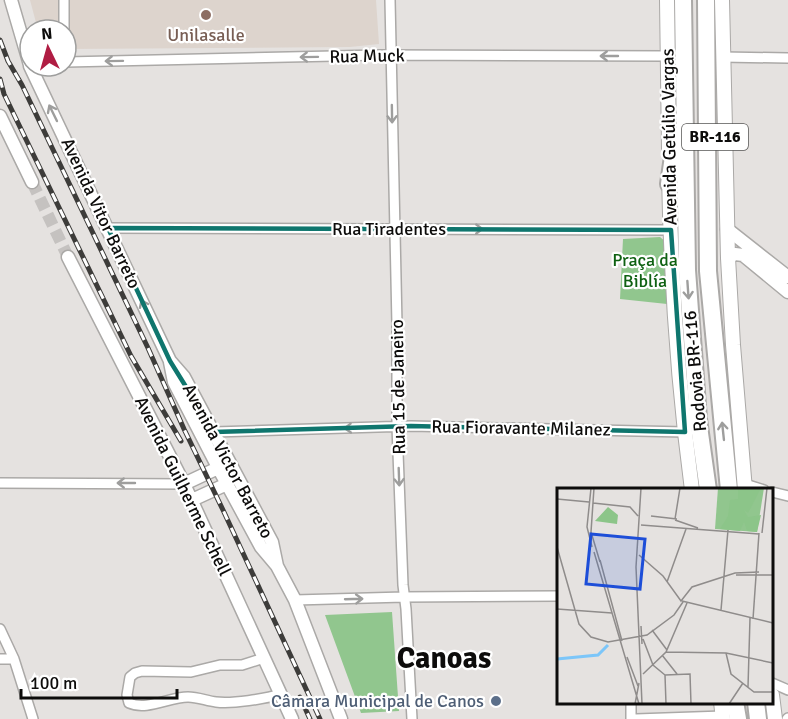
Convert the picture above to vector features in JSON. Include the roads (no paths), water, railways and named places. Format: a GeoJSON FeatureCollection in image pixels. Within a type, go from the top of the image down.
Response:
{"type":"FeatureCollection","features":[{"type":"Feature","properties":{"kind":"highway","name":"Rodovia BR-116"},"geometry":{"type":"LineString","coordinates":[[683,0],[687,270],[698,419],[708,488]]}},
{"type":"Feature","properties":{"kind":"highway","name":"Rodovia BR-116"},"geometry":{"type":"LineString","coordinates":[[706,0],[708,271],[740,488]]}},
{"type":"Feature","properties":{"kind":"highway","name":"BR-116"},"geometry":{"type":"LineString","coordinates":[[708,271],[714,266],[716,256],[713,14],[717,0]]}},
{"type":"Feature","properties":{"kind":"highway","name":"BR-116"},"geometry":{"type":"LineString","coordinates":[[669,184],[683,84]]}},
{"type":"Feature","properties":{"kind":"highway"},"geometry":{"type":"LineString","coordinates":[[756,704],[758,719]]}},
{"type":"Feature","properties":{"kind":"main road","name":"Avenida Vitor Barreto"},"geometry":{"type":"LineString","coordinates":[[11,0],[18,24]]}},
{"type":"Feature","properties":{"kind":"main road","name":"Avenida Getúlio Vargas"},"geometry":{"type":"LineString","coordinates":[[667,0],[669,184],[674,310],[684,432],[692,488]]}},
{"type":"Feature","properties":{"kind":"main road"},"geometry":{"type":"LineString","coordinates":[[722,0],[728,258],[740,488]]}},
{"type":"Feature","properties":{"kind":"main road","name":"Avenida Vitor Barreto"},"geometry":{"type":"LineString","coordinates":[[37,78],[170,361]]}},
{"type":"Feature","properties":{"kind":"main road"},"geometry":{"type":"LineString","coordinates":[[0,116],[32,182]]}},
{"type":"Feature","properties":{"kind":"main road"},"geometry":{"type":"LineString","coordinates":[[727,229],[788,277]]}},
{"type":"Feature","properties":{"kind":"main road"},"geometry":{"type":"LineString","coordinates":[[728,258],[735,254],[743,255],[788,292]]}},
{"type":"Feature","properties":{"kind":"main road","name":"Avenida Guilherme Schell"},"geometry":{"type":"LineString","coordinates":[[68,256],[192,500],[292,719]]}},
{"type":"Feature","properties":{"kind":"main road"},"geometry":{"type":"LineString","coordinates":[[170,361],[174,382],[218,468],[261,547],[277,566],[295,600],[341,719]]}},
{"type":"Feature","properties":{"kind":"main road","name":"Avenida Victor Barreto"},"geometry":{"type":"LineString","coordinates":[[170,361],[184,377],[272,542],[277,566]]}},
{"type":"Feature","properties":{"kind":"main road"},"geometry":{"type":"LineString","coordinates":[[184,484],[218,468]]}},
{"type":"Feature","properties":{"kind":"main road"},"geometry":{"type":"LineString","coordinates":[[192,500],[227,484]]}},
{"type":"Feature","properties":{"kind":"main road"},"geometry":{"type":"LineString","coordinates":[[773,704],[775,719]]}},
{"type":"Feature","properties":{"kind":"street"},"geometry":{"type":"LineString","coordinates":[[64,0],[64,18]]}},
{"type":"Feature","properties":{"kind":"street","name":"Rua 15 de Janeiro"},"geometry":{"type":"LineString","coordinates":[[390,0],[398,426],[404,597],[412,719]]}},
{"type":"Feature","properties":{"kind":"street","name":"Rua Muck"},"geometry":{"type":"LineString","coordinates":[[78,62],[392,56],[668,56]]}},
{"type":"Feature","properties":{"kind":"street"},"geometry":{"type":"LineString","coordinates":[[722,57],[788,58]]}},
{"type":"Feature","properties":{"kind":"street","name":"Rua Tiradentes"},"geometry":{"type":"LineString","coordinates":[[108,228],[671,230]]}},
{"type":"Feature","properties":{"kind":"street","name":"Rua Fioravante Milanez"},"geometry":{"type":"LineString","coordinates":[[214,432],[398,426],[684,432]]}},
{"type":"Feature","properties":{"kind":"street"},"geometry":{"type":"LineString","coordinates":[[0,483],[184,484]]}},
{"type":"Feature","properties":{"kind":"street"},"geometry":{"type":"LineString","coordinates":[[773,492],[788,496]]}},
{"type":"Feature","properties":{"kind":"street"},"geometry":{"type":"LineString","coordinates":[[295,600],[557,596]]}},
{"type":"Feature","properties":{"kind":"street"},"geometry":{"type":"LineString","coordinates":[[0,629],[14,659],[33,719]]}},
{"type":"Feature","properties":{"kind":"street"},"geometry":{"type":"LineString","coordinates":[[264,658],[191,672],[142,671],[135,673],[130,677],[127,695],[129,703],[148,705],[188,697],[216,702],[270,698],[280,694]]}},
{"type":"Feature","properties":{"kind":"street"},"geometry":{"type":"LineString","coordinates":[[0,659],[14,659]]}},
{"type":"Feature","properties":{"kind":"street"},"geometry":{"type":"LineString","coordinates":[[773,685],[788,690]]}},
{"type":"Feature","properties":{"kind":"street"},"geometry":{"type":"LineString","coordinates":[[636,719],[726,714]]}},
{"type":"Feature","properties":{"kind":"tunnel"},"geometry":{"type":"LineString","coordinates":[[32,182],[68,257]]}},
{"type":"Feature","properties":{"kind":"railway"},"geometry":{"type":"LineString","coordinates":[[0,40],[8,61],[22,85],[148,348],[320,719]]}},
{"type":"Feature","properties":{"kind":"railway"},"geometry":{"type":"LineString","coordinates":[[0,79],[4,94],[131,356],[181,441]]}},
{"type":"Feature","properties":{"kind":"railway"},"geometry":{"type":"LineString","coordinates":[[300,697],[310,719]]}},
{"type":"Feature","properties":{"kind":"place","name":"Unilasalle"},"geometry":{"type":"Point","coordinates":[206,15]}},
{"type":"Feature","properties":{"kind":"place","name":"Câmara Municipal de Canos"},"geometry":{"type":"Point","coordinates":[496,701]}},
{"type":"Feature","properties":{"kind":"district","name":"Canoas"},"geometry":{"type":"Point","coordinates":[444,658]}},
{"type":"Feature","properties":{"kind":"park label","name":"Praça da Biblía"},"geometry":{"type":"Point","coordinates":[645,270]}}]}
